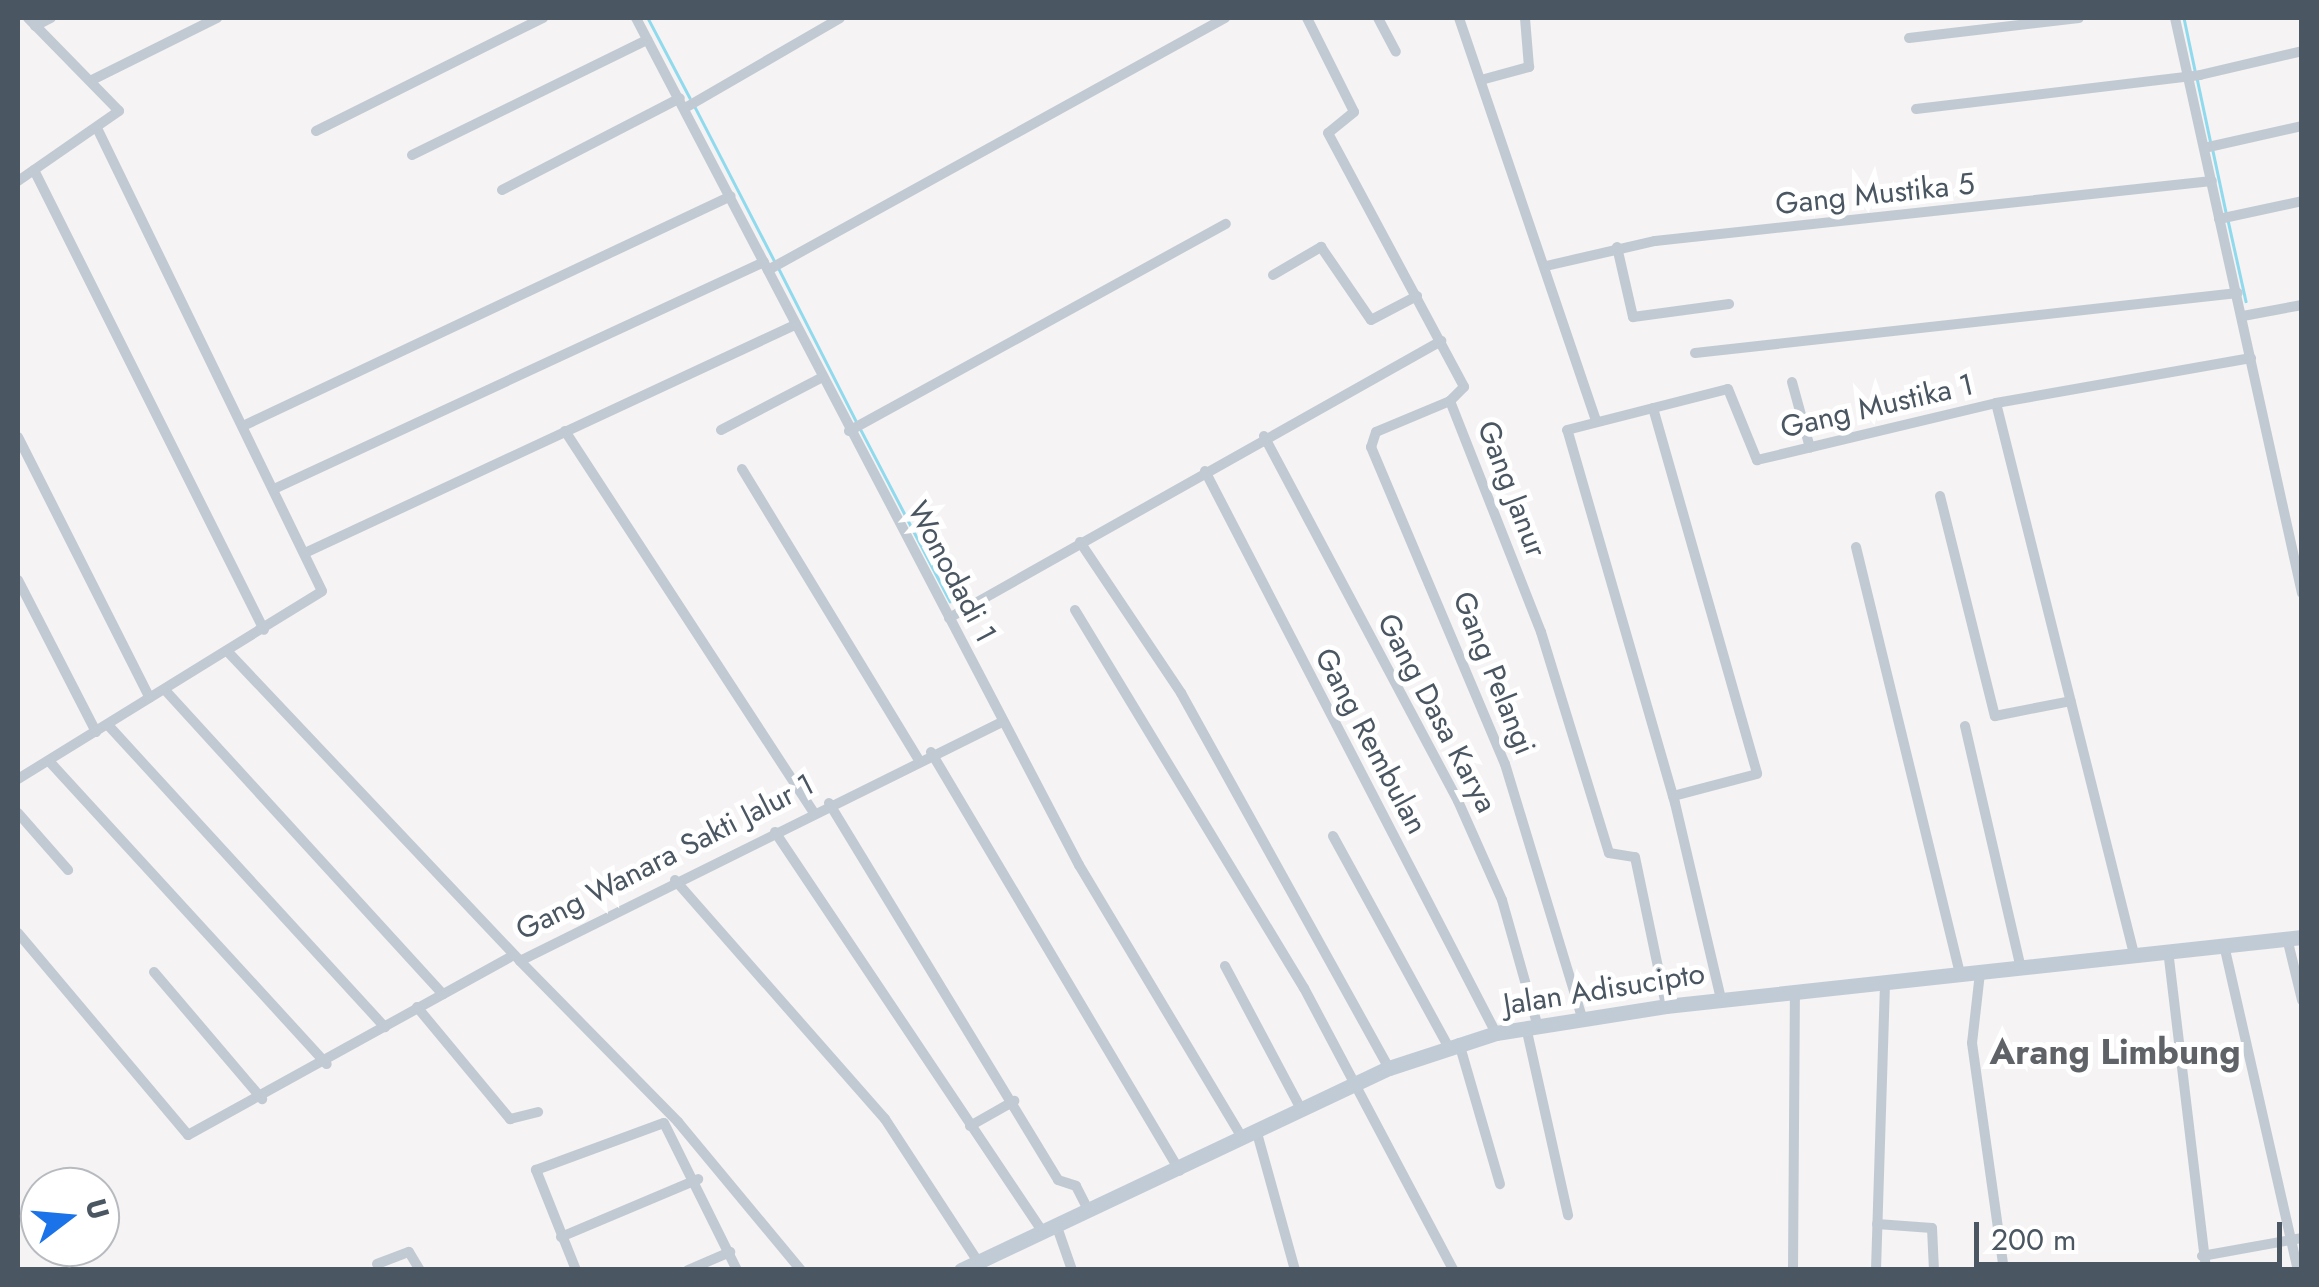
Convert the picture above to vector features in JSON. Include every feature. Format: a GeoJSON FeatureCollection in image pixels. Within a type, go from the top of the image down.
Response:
{"type":"FeatureCollection","features":[{"type":"Feature","properties":{"kind":"main road","name":"Jalan Adisucipto"},"geometry":{"type":"LineString","coordinates":[[968,1268],[1180,1171],[1389,1068],[1496,1033],[1722,999],[2294,938]]}},
{"type":"Feature","properties":{"kind":"street"},"geometry":{"type":"LineString","coordinates":[[92,80],[217,18]]}},
{"type":"Feature","properties":{"kind":"street"},"geometry":{"type":"LineString","coordinates":[[316,131],[543,18]]}},
{"type":"Feature","properties":{"kind":"street","name":"Wonodadi 1"},"geometry":{"type":"LineString","coordinates":[[636,18],[1002,722],[1250,1136],[1295,1270]]}},
{"type":"Feature","properties":{"kind":"street"},"geometry":{"type":"LineString","coordinates":[[502,190],[712,92],[840,18]]}},
{"type":"Feature","properties":{"kind":"street"},"geometry":{"type":"LineString","coordinates":[[274,488],[796,254],[1224,18]]}},
{"type":"Feature","properties":{"kind":"street","name":"Gang Janur"},"geometry":{"type":"LineString","coordinates":[[1308,18],[1354,112],[1328,133],[1464,387],[1450,401],[1541,632],[1608,853],[1636,857],[1666,1006]]}},
{"type":"Feature","properties":{"kind":"street"},"geometry":{"type":"LineString","coordinates":[[1378,18],[1396,52]]}},
{"type":"Feature","properties":{"kind":"street"},"geometry":{"type":"LineString","coordinates":[[1459,18],[1596,421]]}},
{"type":"Feature","properties":{"kind":"street"},"geometry":{"type":"LineString","coordinates":[[1481,80],[1529,67],[1525,18]]}},
{"type":"Feature","properties":{"kind":"street"},"geometry":{"type":"LineString","coordinates":[[1909,38],[2079,18]]}},
{"type":"Feature","properties":{"kind":"street"},"geometry":{"type":"LineString","coordinates":[[2175,18],[2193,76],[2209,147],[2212,181],[2225,217],[2250,358],[2302,593]]}},
{"type":"Feature","properties":{"kind":"street"},"geometry":{"type":"LineString","coordinates":[[18,27],[37,21],[119,109],[98,130],[18,180]]}},
{"type":"Feature","properties":{"kind":"street"},"geometry":{"type":"LineString","coordinates":[[412,155],[647,40]]}},
{"type":"Feature","properties":{"kind":"street"},"geometry":{"type":"LineString","coordinates":[[1916,109],[2193,76],[2302,51]]}},
{"type":"Feature","properties":{"kind":"street"},"geometry":{"type":"LineString","coordinates":[[2209,147],[2302,126]]}},
{"type":"Feature","properties":{"kind":"street"},"geometry":{"type":"LineString","coordinates":[[18,779],[320,596],[307,552],[98,130]]}},
{"type":"Feature","properties":{"kind":"street"},"geometry":{"type":"LineString","coordinates":[[34,170],[264,630]]}},
{"type":"Feature","properties":{"kind":"street","name":"Gang Mustika 5"},"geometry":{"type":"LineString","coordinates":[[1546,266],[1617,247],[2212,181]]}},
{"type":"Feature","properties":{"kind":"street"},"geometry":{"type":"LineString","coordinates":[[243,426],[731,196]]}},
{"type":"Feature","properties":{"kind":"street"},"geometry":{"type":"LineString","coordinates":[[2225,217],[2302,201]]}},
{"type":"Feature","properties":{"kind":"street"},"geometry":{"type":"LineString","coordinates":[[850,430],[1226,224]]}},
{"type":"Feature","properties":{"kind":"street"},"geometry":{"type":"LineString","coordinates":[[1617,247],[1633,317],[1729,304]]}},
{"type":"Feature","properties":{"kind":"street"},"geometry":{"type":"LineString","coordinates":[[1274,275],[1321,248],[1370,320],[1417,296]]}},
{"type":"Feature","properties":{"kind":"street"},"geometry":{"type":"LineString","coordinates":[[1695,353],[2238,293]]}},
{"type":"Feature","properties":{"kind":"street"},"geometry":{"type":"LineString","coordinates":[[2242,316],[2302,305]]}},
{"type":"Feature","properties":{"kind":"street"},"geometry":{"type":"LineString","coordinates":[[307,552],[794,325]]}},
{"type":"Feature","properties":{"kind":"street"},"geometry":{"type":"LineString","coordinates":[[949,618],[1264,436],[1441,340]]}},
{"type":"Feature","properties":{"kind":"street","name":"Gang Mustika 1"},"geometry":{"type":"LineString","coordinates":[[1674,796],[1569,429],[1728,388],[1748,457],[1810,448],[1996,403],[2250,358]]}},
{"type":"Feature","properties":{"kind":"street"},"geometry":{"type":"LineString","coordinates":[[720,430],[823,377]]}},
{"type":"Feature","properties":{"kind":"street"},"geometry":{"type":"LineString","coordinates":[[1792,382],[1810,448]]}},
{"type":"Feature","properties":{"kind":"street","name":"Gang Pelangi"},"geometry":{"type":"LineString","coordinates":[[1450,401],[1376,432],[1371,448],[1505,764],[1582,1018]]}},
{"type":"Feature","properties":{"kind":"street"},"geometry":{"type":"LineString","coordinates":[[1996,403],[2134,954]]}},
{"type":"Feature","properties":{"kind":"street"},"geometry":{"type":"LineString","coordinates":[[1653,408],[1757,774],[1674,796],[1722,999]]}},
{"type":"Feature","properties":{"kind":"street"},"geometry":{"type":"LineString","coordinates":[[565,431],[813,811]]}},
{"type":"Feature","properties":{"kind":"street","name":"Gang Dasa Karya"},"geometry":{"type":"LineString","coordinates":[[1264,436],[1458,800],[1502,900],[1532,1026],[1568,1216]]}},
{"type":"Feature","properties":{"kind":"street"},"geometry":{"type":"LineString","coordinates":[[18,437],[150,698]]}},
{"type":"Feature","properties":{"kind":"street"},"geometry":{"type":"LineString","coordinates":[[742,469],[918,758]]}},
{"type":"Feature","properties":{"kind":"street","name":"Gang Rembulan"},"geometry":{"type":"LineString","coordinates":[[1205,471],[1496,1033]]}},
{"type":"Feature","properties":{"kind":"street"},"geometry":{"type":"LineString","coordinates":[[1940,496],[1996,716],[2071,702]]}},
{"type":"Feature","properties":{"kind":"street"},"geometry":{"type":"LineString","coordinates":[[1080,542],[1189,706],[1389,1068]]}},
{"type":"Feature","properties":{"kind":"street"},"geometry":{"type":"LineString","coordinates":[[1856,547],[1960,975]]}},
{"type":"Feature","properties":{"kind":"street"},"geometry":{"type":"LineString","coordinates":[[18,580],[96,732]]}},
{"type":"Feature","properties":{"kind":"street"},"geometry":{"type":"LineString","coordinates":[[1074,610],[1353,1085],[1453,1270]]}},
{"type":"Feature","properties":{"kind":"street","name":"Gang Wanara Sakti Jalur 1"},"geometry":{"type":"LineString","coordinates":[[228,652],[514,959],[918,758],[1002,722]]}},
{"type":"Feature","properties":{"kind":"street"},"geometry":{"type":"LineString","coordinates":[[165,690],[442,994]]}},
{"type":"Feature","properties":{"kind":"street"},"geometry":{"type":"LineString","coordinates":[[108,726],[385,1027]]}},
{"type":"Feature","properties":{"kind":"street"},"geometry":{"type":"LineString","coordinates":[[1965,726],[2020,968]]}},
{"type":"Feature","properties":{"kind":"street"},"geometry":{"type":"LineString","coordinates":[[931,752],[1180,1171]]}},
{"type":"Feature","properties":{"kind":"street"},"geometry":{"type":"LineString","coordinates":[[49,761],[327,1064]]}},
{"type":"Feature","properties":{"kind":"street"},"geometry":{"type":"LineString","coordinates":[[829,803],[1058,1180],[1076,1186],[1089,1211]]}},
{"type":"Feature","properties":{"kind":"street"},"geometry":{"type":"LineString","coordinates":[[18,813],[68,870]]}},
{"type":"Feature","properties":{"kind":"street"},"geometry":{"type":"LineString","coordinates":[[775,832],[970,1126],[1050,1230],[1072,1270]]}},
{"type":"Feature","properties":{"kind":"street"},"geometry":{"type":"LineString","coordinates":[[1334,836],[1454,1044],[1500,1184]]}},
{"type":"Feature","properties":{"kind":"street"},"geometry":{"type":"LineString","coordinates":[[675,880],[885,1119],[968,1268]]}},
{"type":"Feature","properties":{"kind":"street"},"geometry":{"type":"LineString","coordinates":[[18,933],[186,1134],[327,1064],[418,1006],[514,959],[678,1122],[801,1270]]}},
{"type":"Feature","properties":{"kind":"street"},"geometry":{"type":"LineString","coordinates":[[2294,938],[2302,1000]]}},
{"type":"Feature","properties":{"kind":"street"},"geometry":{"type":"LineString","coordinates":[[2224,944],[2296,1239],[2298,1270]]}},
{"type":"Feature","properties":{"kind":"street"},"geometry":{"type":"LineString","coordinates":[[2168,950],[2206,1270]]}},
{"type":"Feature","properties":{"kind":"street"},"geometry":{"type":"LineString","coordinates":[[1225,966],[1302,1111]]}},
{"type":"Feature","properties":{"kind":"street"},"geometry":{"type":"LineString","coordinates":[[154,972],[262,1098]]}},
{"type":"Feature","properties":{"kind":"street"},"geometry":{"type":"LineString","coordinates":[[1980,973],[1972,1044],[2004,1270]]}},
{"type":"Feature","properties":{"kind":"street"},"geometry":{"type":"LineString","coordinates":[[1876,1270],[1886,984]]}},
{"type":"Feature","properties":{"kind":"street"},"geometry":{"type":"LineString","coordinates":[[1793,1270],[1794,993]]}},
{"type":"Feature","properties":{"kind":"street"},"geometry":{"type":"LineString","coordinates":[[418,1006],[510,1118],[538,1112]]}},
{"type":"Feature","properties":{"kind":"street"},"geometry":{"type":"LineString","coordinates":[[970,1126],[1014,1102]]}},
{"type":"Feature","properties":{"kind":"street"},"geometry":{"type":"LineString","coordinates":[[576,1270],[536,1170],[664,1124],[698,1180],[737,1270]]}},
{"type":"Feature","properties":{"kind":"street"},"geometry":{"type":"LineString","coordinates":[[562,1237],[698,1180]]}},
{"type":"Feature","properties":{"kind":"street"},"geometry":{"type":"LineString","coordinates":[[1877,1224],[1930,1226],[1934,1270]]}},
{"type":"Feature","properties":{"kind":"street"},"geometry":{"type":"LineString","coordinates":[[2202,1256],[2296,1239]]}},
{"type":"Feature","properties":{"kind":"street"},"geometry":{"type":"LineString","coordinates":[[377,1264],[409,1252],[420,1270]]}},
{"type":"Feature","properties":{"kind":"street"},"geometry":{"type":"LineString","coordinates":[[688,1270],[730,1252]]}},
{"type":"Feature","properties":{"kind":"waterway"},"geometry":{"type":"LineString","coordinates":[[648,18],[690,98]]}},
{"type":"Feature","properties":{"kind":"waterway"},"geometry":{"type":"LineString","coordinates":[[2184,18],[2195,70]]}},
{"type":"Feature","properties":{"kind":"waterway"},"geometry":{"type":"LineString","coordinates":[[2197,78],[2211,144]]}},
{"type":"Feature","properties":{"kind":"waterway"},"geometry":{"type":"LineString","coordinates":[[694,105],[775,262]]}},
{"type":"Feature","properties":{"kind":"waterway"},"geometry":{"type":"LineString","coordinates":[[2213,151],[2226,212]]}},
{"type":"Feature","properties":{"kind":"waterway"},"geometry":{"type":"LineString","coordinates":[[2228,220],[2246,301]]}},
{"type":"Feature","properties":{"kind":"waterway"},"geometry":{"type":"LineString","coordinates":[[779,269],[857,423]]}},
{"type":"Feature","properties":{"kind":"waterway"},"geometry":{"type":"LineString","coordinates":[[861,430],[950,601]]}},
{"type":"Feature","properties":{"kind":"district","name":"Arang Limbung"},"geometry":{"type":"Point","coordinates":[2115,1052]}}]}
